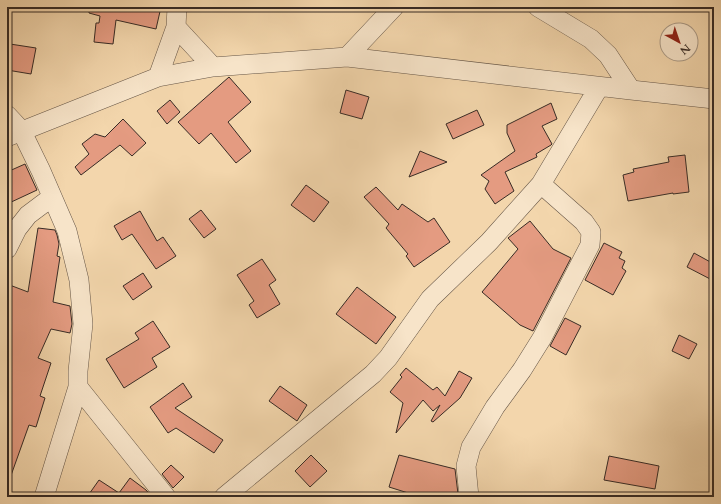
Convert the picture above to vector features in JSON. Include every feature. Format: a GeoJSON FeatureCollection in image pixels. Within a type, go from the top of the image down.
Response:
{"type":"FeatureCollection","features":[{"type":"Feature","properties":{"kind":"street"},"geometry":{"type":"LineString","coordinates":[[158,77],[176,26],[177,7]]}},
{"type":"Feature","properties":{"kind":"street"},"geometry":{"type":"LineString","coordinates":[[347,57],[394,7]]}},
{"type":"Feature","properties":{"kind":"street"},"geometry":{"type":"LineString","coordinates":[[538,7],[591,39],[608,55],[632,90]]}},
{"type":"Feature","properties":{"kind":"street"},"geometry":{"type":"LineString","coordinates":[[176,26],[213,67]]}},
{"type":"Feature","properties":{"kind":"street"},"geometry":{"type":"LineString","coordinates":[[14,134],[158,77],[213,67],[347,57],[714,99]]}},
{"type":"Feature","properties":{"kind":"street"},"geometry":{"type":"LineString","coordinates":[[224,497],[373,374],[388,358],[430,299],[489,242],[541,184],[599,87]]}},
{"type":"Feature","properties":{"kind":"street"},"geometry":{"type":"LineString","coordinates":[[7,115],[14,134],[41,172],[67,231],[79,280],[82,324],[78,387],[44,497]]}},
{"type":"Feature","properties":{"kind":"street"},"geometry":{"type":"LineString","coordinates":[[469,497],[466,466],[471,448],[495,407],[522,370],[542,338],[590,244],[591,232],[584,222],[541,184]]}},
{"type":"Feature","properties":{"kind":"street"},"geometry":{"type":"LineString","coordinates":[[7,249],[16,229],[28,215],[52,197]]}},
{"type":"Feature","properties":{"kind":"street"},"geometry":{"type":"LineString","coordinates":[[78,387],[166,497]]}},
{"type":"Feature","properties":{"kind":"building"},"geometry":{"type":"Polygon","coordinates":[[[89,7],[161,7],[156,29],[116,20],[113,44],[94,42],[96,23],[99,23],[100,16],[89,13],[89,7]]]}},
{"type":"Feature","properties":{"kind":"building"},"geometry":{"type":"Polygon","coordinates":[[[10,44],[36,48],[31,74],[7,70],[7,59],[10,44]]]}},
{"type":"Feature","properties":{"kind":"building"},"geometry":{"type":"Polygon","coordinates":[[[229,77],[251,102],[228,122],[251,151],[236,163],[211,133],[199,144],[178,122],[229,77]]]}},
{"type":"Feature","properties":{"kind":"building"},"geometry":{"type":"Polygon","coordinates":[[[346,90],[369,97],[362,119],[340,113],[346,90]]]}},
{"type":"Feature","properties":{"kind":"building"},"geometry":{"type":"Polygon","coordinates":[[[170,100],[180,112],[167,124],[157,111],[170,100]]]}},
{"type":"Feature","properties":{"kind":"building"},"geometry":{"type":"Polygon","coordinates":[[[551,103],[557,119],[542,126],[552,144],[536,154],[537,157],[505,172],[514,191],[495,204],[485,189],[489,181],[481,175],[515,151],[507,133],[507,125],[551,103]]]}},
{"type":"Feature","properties":{"kind":"building"},"geometry":{"type":"Polygon","coordinates":[[[477,110],[484,125],[453,139],[446,124],[477,110]]]}},
{"type":"Feature","properties":{"kind":"building"},"geometry":{"type":"Polygon","coordinates":[[[123,119],[146,143],[132,156],[120,145],[81,175],[75,167],[89,154],[82,144],[95,134],[105,137],[123,119]]]}},
{"type":"Feature","properties":{"kind":"building"},"geometry":{"type":"Polygon","coordinates":[[[420,151],[427,154],[447,162],[409,177],[420,151]]]}},
{"type":"Feature","properties":{"kind":"building"},"geometry":{"type":"Polygon","coordinates":[[[685,155],[689,192],[673,193],[628,201],[623,175],[634,172],[633,169],[669,162],[668,157],[685,155]]]}},
{"type":"Feature","properties":{"kind":"building"},"geometry":{"type":"Polygon","coordinates":[[[25,164],[37,190],[7,204],[7,172],[25,164]]]}},
{"type":"Feature","properties":{"kind":"building"},"geometry":{"type":"Polygon","coordinates":[[[306,185],[329,202],[314,222],[291,205],[306,185]]]}},
{"type":"Feature","properties":{"kind":"building"},"geometry":{"type":"Polygon","coordinates":[[[376,187],[398,210],[402,204],[428,222],[434,218],[450,242],[414,267],[406,256],[408,254],[386,228],[389,224],[364,197],[376,187]]]}},
{"type":"Feature","properties":{"kind":"building"},"geometry":{"type":"Polygon","coordinates":[[[201,210],[216,229],[204,238],[189,219],[201,210]]]}},
{"type":"Feature","properties":{"kind":"building"},"geometry":{"type":"Polygon","coordinates":[[[140,211],[157,241],[163,237],[176,256],[156,269],[132,234],[122,240],[114,226],[140,211]]]}},
{"type":"Feature","properties":{"kind":"building"},"geometry":{"type":"Polygon","coordinates":[[[530,221],[553,249],[571,258],[533,331],[520,325],[482,292],[518,249],[508,238],[530,221]]]}},
{"type":"Feature","properties":{"kind":"building"},"geometry":{"type":"Polygon","coordinates":[[[38,228],[55,230],[57,235],[59,244],[57,256],[60,257],[53,302],[70,306],[72,324],[70,333],[51,329],[38,358],[51,363],[40,396],[45,398],[36,427],[29,425],[9,481],[7,481],[7,284],[28,292],[38,228]]]}},
{"type":"Feature","properties":{"kind":"building"},"geometry":{"type":"Polygon","coordinates":[[[604,243],[622,252],[619,258],[625,261],[622,268],[626,271],[613,295],[585,280],[604,243]]]}},
{"type":"Feature","properties":{"kind":"building"},"geometry":{"type":"Polygon","coordinates":[[[694,253],[714,264],[714,281],[687,267],[694,253]]]}},
{"type":"Feature","properties":{"kind":"building"},"geometry":{"type":"Polygon","coordinates":[[[262,259],[276,280],[269,285],[280,304],[257,318],[249,305],[254,301],[237,275],[262,259]]]}},
{"type":"Feature","properties":{"kind":"building"},"geometry":{"type":"Polygon","coordinates":[[[143,273],[152,287],[133,300],[123,286],[143,273]]]}},
{"type":"Feature","properties":{"kind":"building"},"geometry":{"type":"Polygon","coordinates":[[[357,287],[396,317],[376,344],[336,314],[357,287]]]}},
{"type":"Feature","properties":{"kind":"building"},"geometry":{"type":"Polygon","coordinates":[[[565,318],[581,326],[566,355],[550,346],[565,318]]]}},
{"type":"Feature","properties":{"kind":"building"},"geometry":{"type":"Polygon","coordinates":[[[153,321],[170,347],[152,358],[157,367],[124,388],[106,359],[139,339],[135,333],[153,321]]]}},
{"type":"Feature","properties":{"kind":"building"},"geometry":{"type":"Polygon","coordinates":[[[679,335],[697,344],[689,359],[672,351],[679,335]]]}},
{"type":"Feature","properties":{"kind":"building"},"geometry":{"type":"Polygon","coordinates":[[[406,368],[433,390],[437,387],[445,396],[459,371],[472,378],[460,398],[433,422],[431,421],[440,405],[433,411],[423,400],[396,433],[403,403],[390,392],[402,377],[400,375],[406,368]]]}},
{"type":"Feature","properties":{"kind":"building"},"geometry":{"type":"Polygon","coordinates":[[[183,383],[192,397],[175,408],[223,440],[214,453],[176,428],[168,433],[150,407],[183,383]]]}},
{"type":"Feature","properties":{"kind":"building"},"geometry":{"type":"Polygon","coordinates":[[[280,386],[307,405],[297,421],[269,401],[280,386]]]}},
{"type":"Feature","properties":{"kind":"building"},"geometry":{"type":"Polygon","coordinates":[[[311,455],[327,471],[310,487],[295,471],[311,455]]]}},
{"type":"Feature","properties":{"kind":"building"},"geometry":{"type":"Polygon","coordinates":[[[399,455],[455,469],[458,494],[457,497],[421,497],[389,487],[399,455]]]}},
{"type":"Feature","properties":{"kind":"building"},"geometry":{"type":"Polygon","coordinates":[[[609,456],[659,466],[655,489],[604,480],[609,456]]]}},
{"type":"Feature","properties":{"kind":"building"},"geometry":{"type":"Polygon","coordinates":[[[171,465],[184,477],[173,488],[162,474],[171,465]]]}},
{"type":"Feature","properties":{"kind":"building"},"geometry":{"type":"Polygon","coordinates":[[[130,478],[146,490],[152,497],[87,497],[99,480],[119,493],[130,478]]]}}]}
